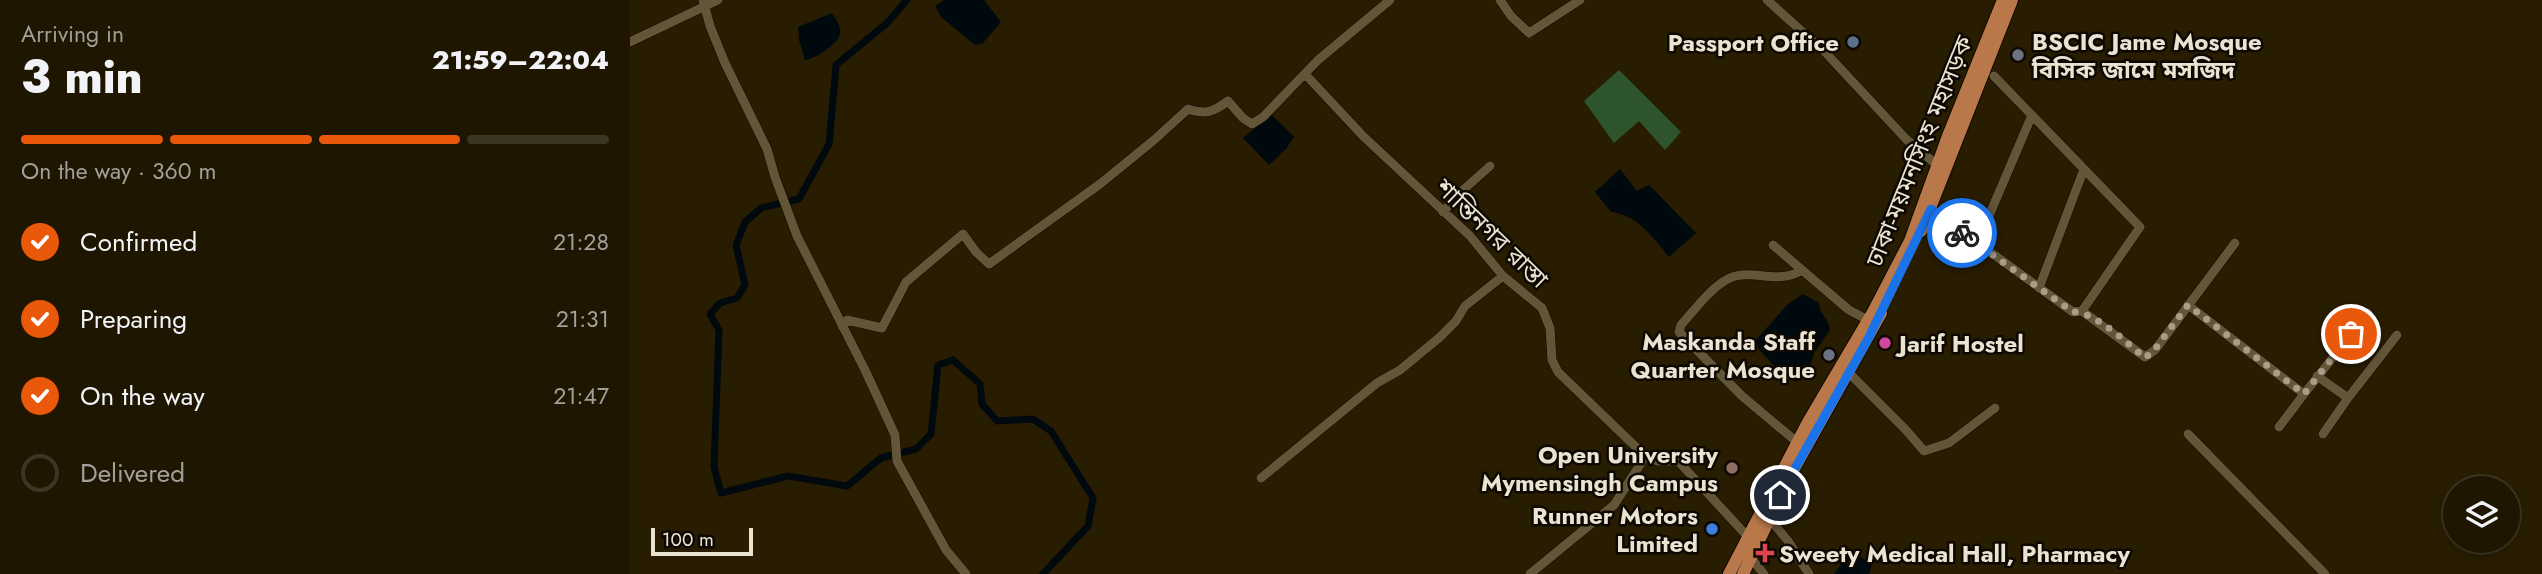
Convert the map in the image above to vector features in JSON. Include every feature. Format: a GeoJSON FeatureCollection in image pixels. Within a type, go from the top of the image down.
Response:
{"type":"FeatureCollection","features":[{"type":"Feature","properties":{"kind":"main road","name":"ঢাকা-ময়মনসিংহ মহাসড়ক"},"geometry":{"type":"LineString","coordinates":[[1729,574],[1797,442],[1868,320],[1910,241],[1937,165],[2003,0]]}},
{"type":"Feature","properties":{"kind":"main road","name":"ঢাকা-ময়মনসিংহ মহাসড়ক"},"geometry":{"type":"LineString","coordinates":[[1743,574],[1792,472],[1868,339],[1931,209],[2012,0]]}},
{"type":"Feature","properties":{"kind":"street"},"geometry":{"type":"LineString","coordinates":[[630,41],[703,3],[718,0]]}},
{"type":"Feature","properties":{"kind":"street"},"geometry":{"type":"LineString","coordinates":[[842,326],[846,320],[882,328],[906,282],[963,234],[989,264],[1001,257],[1111,175],[1188,109],[1211,113],[1228,102],[1252,124],[1263,117],[1318,60],[1390,0]]}},
{"type":"Feature","properties":{"kind":"street"},"geometry":{"type":"LineString","coordinates":[[1500,0],[1511,16],[1529,33],[1580,0]]}},
{"type":"Feature","properties":{"kind":"street"},"geometry":{"type":"LineString","coordinates":[[1766,0],[1825,52],[1906,139],[1937,165]]}},
{"type":"Feature","properties":{"kind":"street"},"geometry":{"type":"LineString","coordinates":[[703,3],[725,63],[767,149],[797,236],[895,435],[897,461],[946,550],[966,574]]}},
{"type":"Feature","properties":{"kind":"street","name":"শান্তিনগর রাস্তা"},"geometry":{"type":"LineString","coordinates":[[1306,75],[1363,136],[1470,236],[1503,276],[1542,308],[1550,328],[1552,360],[1559,372],[1639,450],[1657,461],[1678,461],[1748,537]]}},
{"type":"Feature","properties":{"kind":"street"},"geometry":{"type":"LineString","coordinates":[[1994,76],[2140,228],[2082,311]]}},
{"type":"Feature","properties":{"kind":"street"},"geometry":{"type":"LineString","coordinates":[[1977,244],[2032,115]]}},
{"type":"Feature","properties":{"kind":"street"},"geometry":{"type":"LineString","coordinates":[[1443,212],[1490,166]]}},
{"type":"Feature","properties":{"kind":"street"},"geometry":{"type":"LineString","coordinates":[[2039,288],[2084,169]]}},
{"type":"Feature","properties":{"kind":"street"},"geometry":{"type":"LineString","coordinates":[[1931,209],[2073,312],[2082,311],[2145,358],[2155,349],[2235,243]]}},
{"type":"Feature","properties":{"kind":"street"},"geometry":{"type":"LineString","coordinates":[[1773,245],[1849,310],[1868,320]]}},
{"type":"Feature","properties":{"kind":"street"},"geometry":{"type":"LineString","coordinates":[[1797,442],[1742,396],[1679,332],[1681,325],[1728,278],[1745,275],[1790,277],[1802,270]]}},
{"type":"Feature","properties":{"kind":"street"},"geometry":{"type":"LineString","coordinates":[[1261,478],[1384,377],[1400,370],[1440,337],[1457,321],[1465,306],[1503,276]]}},
{"type":"Feature","properties":{"kind":"street"},"geometry":{"type":"LineString","coordinates":[[2188,305],[2304,394]]}},
{"type":"Feature","properties":{"kind":"street"},"geometry":{"type":"LineString","coordinates":[[2278,427],[2368,313]]}},
{"type":"Feature","properties":{"kind":"street"},"geometry":{"type":"LineString","coordinates":[[2323,434],[2397,335]]}},
{"type":"Feature","properties":{"kind":"street"},"geometry":{"type":"LineString","coordinates":[[1849,373],[1924,452],[1949,443],[1994,408]]}},
{"type":"Feature","properties":{"kind":"street"},"geometry":{"type":"LineString","coordinates":[[2318,376],[2348,398]]}},
{"type":"Feature","properties":{"kind":"street"},"geometry":{"type":"LineString","coordinates":[[2188,434],[2325,574]]}},
{"type":"Feature","properties":{"kind":"street"},"geometry":{"type":"LineString","coordinates":[[1530,574],[1614,505],[1647,454]]}},
{"type":"Feature","properties":{"kind":"street"},"geometry":{"type":"LineString","coordinates":[[1769,518],[1809,574]]}},
{"type":"Feature","properties":{"kind":"street"},"geometry":{"type":"LineString","coordinates":[[1751,558],[1764,574]]}},
{"type":"Feature","properties":{"kind":"green space"},"geometry":{"type":"Polygon","coordinates":[[[1619,70],[1681,132],[1665,150],[1639,121],[1614,143],[1584,101],[1619,70]]]}},
{"type":"Feature","properties":{"kind":"shaded area"},"geometry":{"type":"Polygon","coordinates":[[[944,0],[984,0],[1001,22],[983,43],[975,45],[941,17],[935,6],[944,0]]]}},
{"type":"Feature","properties":{"kind":"shaded area"},"geometry":{"type":"Polygon","coordinates":[[[832,13],[840,28],[838,38],[826,50],[805,60],[798,27],[832,13]]]}},
{"type":"Feature","properties":{"kind":"shaded area"},"geometry":{"type":"Polygon","coordinates":[[[1271,114],[1294,137],[1269,165],[1243,138],[1271,114]]]}},
{"type":"Feature","properties":{"kind":"shaded area"},"geometry":{"type":"Polygon","coordinates":[[[1620,169],[1637,191],[1649,185],[1696,233],[1669,257],[1644,228],[1629,217],[1611,212],[1595,192],[1620,169]]]}},
{"type":"Feature","properties":{"kind":"shaded area"},"geometry":{"type":"Polygon","coordinates":[[[1803,294],[1819,303],[1830,330],[1814,353],[1809,369],[1796,382],[1777,369],[1755,345],[1755,341],[1788,304],[1803,294]]]}},
{"type":"Feature","properties":{"kind":"shaded area"},"geometry":{"type":"Polygon","coordinates":[[[1854,553],[1872,564],[1869,574],[1834,574],[1845,559],[1854,553]]]}},
{"type":"Feature","properties":{"kind":"waterway"},"geometry":{"type":"LineString","coordinates":[[907,0],[887,23],[836,65],[829,144],[799,199],[761,208],[745,222],[736,245],[745,285],[737,298],[720,303],[710,314],[719,330],[714,467],[721,493],[788,476],[847,486],[881,458],[916,449],[931,434],[938,365],[953,360],[980,384],[982,404],[997,421],[1033,419],[1051,431],[1093,498],[1088,526],[1043,574]]}},
{"type":"Feature","properties":{"kind":"way so far"},"geometry":{"type":"LineString","coordinates":[[1962,233],[2073,312],[2082,311],[2113,332],[2145,358],[2188,305],[2304,394],[2351,334]]}},
{"type":"Feature","properties":{"kind":"place","name":"Passport Office"},"geometry":{"type":"Point","coordinates":[1853,42]}},
{"type":"Feature","properties":{"kind":"place","name":"BSCIC Jame Mosque বিসিক জামে মসজিদ"},"geometry":{"type":"Point","coordinates":[2018,55]}},
{"type":"Feature","properties":{"kind":"place","name":"Jarif Hostel"},"geometry":{"type":"Point","coordinates":[1885,343]}},
{"type":"Feature","properties":{"kind":"place","name":"Maskanda Staff Quarter Mosque"},"geometry":{"type":"Point","coordinates":[1829,355]}},
{"type":"Feature","properties":{"kind":"place","name":"Open University Mymensingh Campus"},"geometry":{"type":"Point","coordinates":[1732,468]}},
{"type":"Feature","properties":{"kind":"place","name":"Runner Motors Limited"},"geometry":{"type":"Point","coordinates":[1712,529]}},
{"type":"Feature","properties":{"kind":"place","name":"Sweety Medical Hall, Pharmacy"},"geometry":{"type":"Point","coordinates":[1765,553]}},
{"type":"Feature","properties":{"kind":"route"},"geometry":{"type":"LineString","coordinates":[[1780,495],[1868,339],[1931,209],[1962,233]]}}]}
